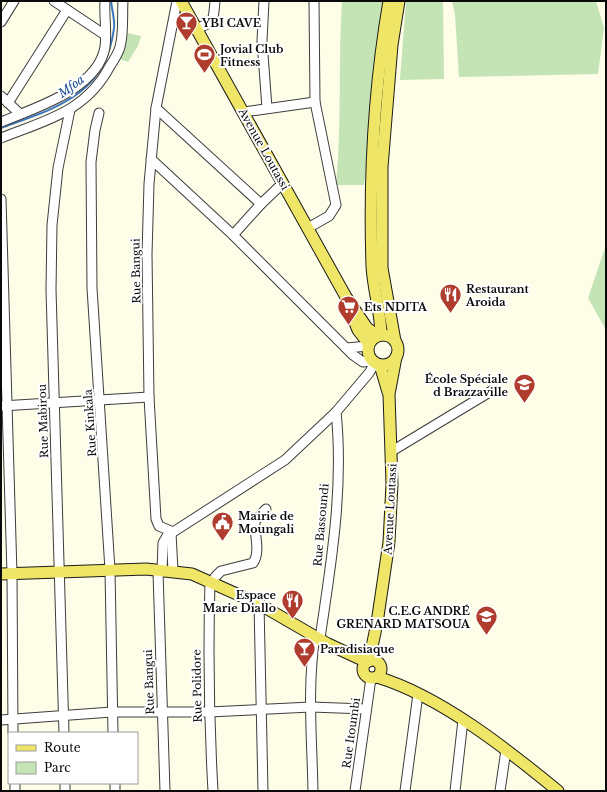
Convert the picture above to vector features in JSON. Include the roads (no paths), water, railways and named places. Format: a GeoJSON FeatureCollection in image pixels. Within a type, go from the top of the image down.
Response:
{"type":"FeatureCollection","features":[{"type":"Feature","properties":{"kind":"main road","name":"Avenue Loutassi"},"geometry":{"type":"LineString","coordinates":[[182,1],[346,297],[358,330],[374,340]]}},
{"type":"Feature","properties":{"kind":"main road"},"geometry":{"type":"LineString","coordinates":[[389,1],[381,48],[372,165],[374,340],[368,354],[376,363],[390,364],[396,357],[398,348],[395,341],[382,268],[382,168],[392,45],[399,1]]}},
{"type":"Feature","properties":{"kind":"main road"},"geometry":{"type":"LineString","coordinates":[[374,340],[390,337],[395,341]]}},
{"type":"Feature","properties":{"kind":"main road","name":"Avenue Loutassi"},"geometry":{"type":"LineString","coordinates":[[372,669],[389,542],[392,450],[389,394],[396,357]]}},
{"type":"Feature","properties":{"kind":"main road","name":"Avenue Loutassi"},"geometry":{"type":"LineString","coordinates":[[376,363],[389,394]]}},
{"type":"Feature","properties":{"kind":"main road"},"geometry":{"type":"LineString","coordinates":[[6,574],[191,567],[212,579],[247,595],[255,603],[318,637],[463,720],[506,750],[558,791]]}},
{"type":"Feature","properties":{"kind":"street"},"geometry":{"type":"LineString","coordinates":[[1,22],[14,1]]}},
{"type":"Feature","properties":{"kind":"street"},"geometry":{"type":"LineString","coordinates":[[54,1],[105,35]]}},
{"type":"Feature","properties":{"kind":"street"},"geometry":{"type":"LineString","coordinates":[[1,122],[43,105],[82,82],[90,74],[102,56],[105,35],[105,1]]}},
{"type":"Feature","properties":{"kind":"street"},"geometry":{"type":"LineString","coordinates":[[1,138],[70,110],[84,100],[97,87],[118,53],[122,33],[123,1]]}},
{"type":"Feature","properties":{"kind":"street","name":"Rue Bangui"},"geometry":{"type":"LineString","coordinates":[[165,791],[162,712],[166,569],[172,533],[159,526],[156,519],[149,397],[147,254],[151,159],[156,108],[177,1]]}},
{"type":"Feature","properties":{"kind":"street"},"geometry":{"type":"LineString","coordinates":[[197,28],[211,23],[213,20],[215,1]]}},
{"type":"Feature","properties":{"kind":"street"},"geometry":{"type":"LineString","coordinates":[[264,1],[262,41],[266,108]]}},
{"type":"Feature","properties":{"kind":"street"},"geometry":{"type":"LineString","coordinates":[[308,228],[329,216],[336,205],[315,102],[314,1]]}},
{"type":"Feature","properties":{"kind":"street"},"geometry":{"type":"LineString","coordinates":[[20,114],[5,100],[67,10]]}},
{"type":"Feature","properties":{"kind":"street"},"geometry":{"type":"LineString","coordinates":[[244,112],[315,102]]}},
{"type":"Feature","properties":{"kind":"street"},"geometry":{"type":"LineString","coordinates":[[156,108],[261,204]]}},
{"type":"Feature","properties":{"kind":"street","name":"Rue Mabirou"},"geometry":{"type":"LineString","coordinates":[[64,732],[60,572],[53,404],[51,290],[52,225],[58,168],[70,110]]}},
{"type":"Feature","properties":{"kind":"street","name":"Rue Kinkala"},"geometry":{"type":"LineString","coordinates":[[100,113],[94,130],[91,162],[92,288],[110,570],[113,732]]}},
{"type":"Feature","properties":{"kind":"street"},"geometry":{"type":"LineString","coordinates":[[151,159],[233,235],[353,355],[363,362],[376,363]]}},
{"type":"Feature","properties":{"kind":"street"},"geometry":{"type":"LineString","coordinates":[[233,235],[261,204],[283,183]]}},
{"type":"Feature","properties":{"kind":"street"},"geometry":{"type":"LineString","coordinates":[[1,199],[6,574],[13,732]]}},
{"type":"Feature","properties":{"kind":"street"},"geometry":{"type":"LineString","coordinates":[[347,348],[374,340]]}},
{"type":"Feature","properties":{"kind":"street"},"geometry":{"type":"LineString","coordinates":[[172,533],[285,460],[336,412],[362,383],[376,363]]}},
{"type":"Feature","properties":{"kind":"street"},"geometry":{"type":"LineString","coordinates":[[392,450],[493,390]]}},
{"type":"Feature","properties":{"kind":"street"},"geometry":{"type":"LineString","coordinates":[[4,405],[53,404],[149,397]]}},
{"type":"Feature","properties":{"kind":"street","name":"Rue Bassoundi"},"geometry":{"type":"LineString","coordinates":[[313,791],[311,660],[318,637],[335,519],[339,446],[336,412]]}},
{"type":"Feature","properties":{"kind":"street"},"geometry":{"type":"LineString","coordinates":[[212,579],[221,571],[254,563],[258,550],[254,530],[254,521],[266,509]]}},
{"type":"Feature","properties":{"kind":"street","name":"Rue Polidore"},"geometry":{"type":"LineString","coordinates":[[212,579],[208,638],[209,712],[213,791]]}},
{"type":"Feature","properties":{"kind":"street"},"geometry":{"type":"LineString","coordinates":[[255,603],[262,709],[263,791]]}},
{"type":"Feature","properties":{"kind":"street","name":"Rue Itoumbi"},"geometry":{"type":"LineString","coordinates":[[355,791],[365,709],[372,669]]}},
{"type":"Feature","properties":{"kind":"street"},"geometry":{"type":"LineString","coordinates":[[405,791],[418,694]]}},
{"type":"Feature","properties":{"kind":"street"},"geometry":{"type":"LineString","coordinates":[[1,720],[112,712],[209,712],[311,707],[365,709]]}},
{"type":"Feature","properties":{"kind":"street"},"geometry":{"type":"LineString","coordinates":[[455,791],[463,720]]}},
{"type":"Feature","properties":{"kind":"street"},"geometry":{"type":"LineString","coordinates":[[500,791],[506,750]]}},
{"type":"Feature","properties":{"kind":"waterway","name":"Mfoa"},"geometry":{"type":"LineString","coordinates":[[1,128],[59,105],[75,96],[89,84],[101,69],[109,51],[114,28],[111,1]]}},
{"type":"Feature","properties":{"kind":"place","name":"YBI CAVE"},"geometry":{"type":"Point","coordinates":[187,42]}},
{"type":"Feature","properties":{"kind":"place","name":"Jovial Club Fitness"},"geometry":{"type":"Point","coordinates":[205,74]}},
{"type":"Feature","properties":{"kind":"place","name":"Restaurant Aroida"},"geometry":{"type":"Point","coordinates":[451,314]}},
{"type":"Feature","properties":{"kind":"place","name":"Ets NDITA"},"geometry":{"type":"Point","coordinates":[348,326]}},
{"type":"Feature","properties":{"kind":"place","name":"École Spéciale d Brazzaville"},"geometry":{"type":"Point","coordinates":[524,404]}},
{"type":"Feature","properties":{"kind":"place","name":"Mairie de Moungali"},"geometry":{"type":"Point","coordinates":[223,542]}},
{"type":"Feature","properties":{"kind":"place","name":"Espace Marie Diallo"},"geometry":{"type":"Point","coordinates":[292,620]}},
{"type":"Feature","properties":{"kind":"place","name":"C.E.G ANDRÉ GRENARD MATSOUA"},"geometry":{"type":"Point","coordinates":[486,636]}},
{"type":"Feature","properties":{"kind":"place","name":"Paradisiaque"},"geometry":{"type":"Point","coordinates":[304,668]}}]}
